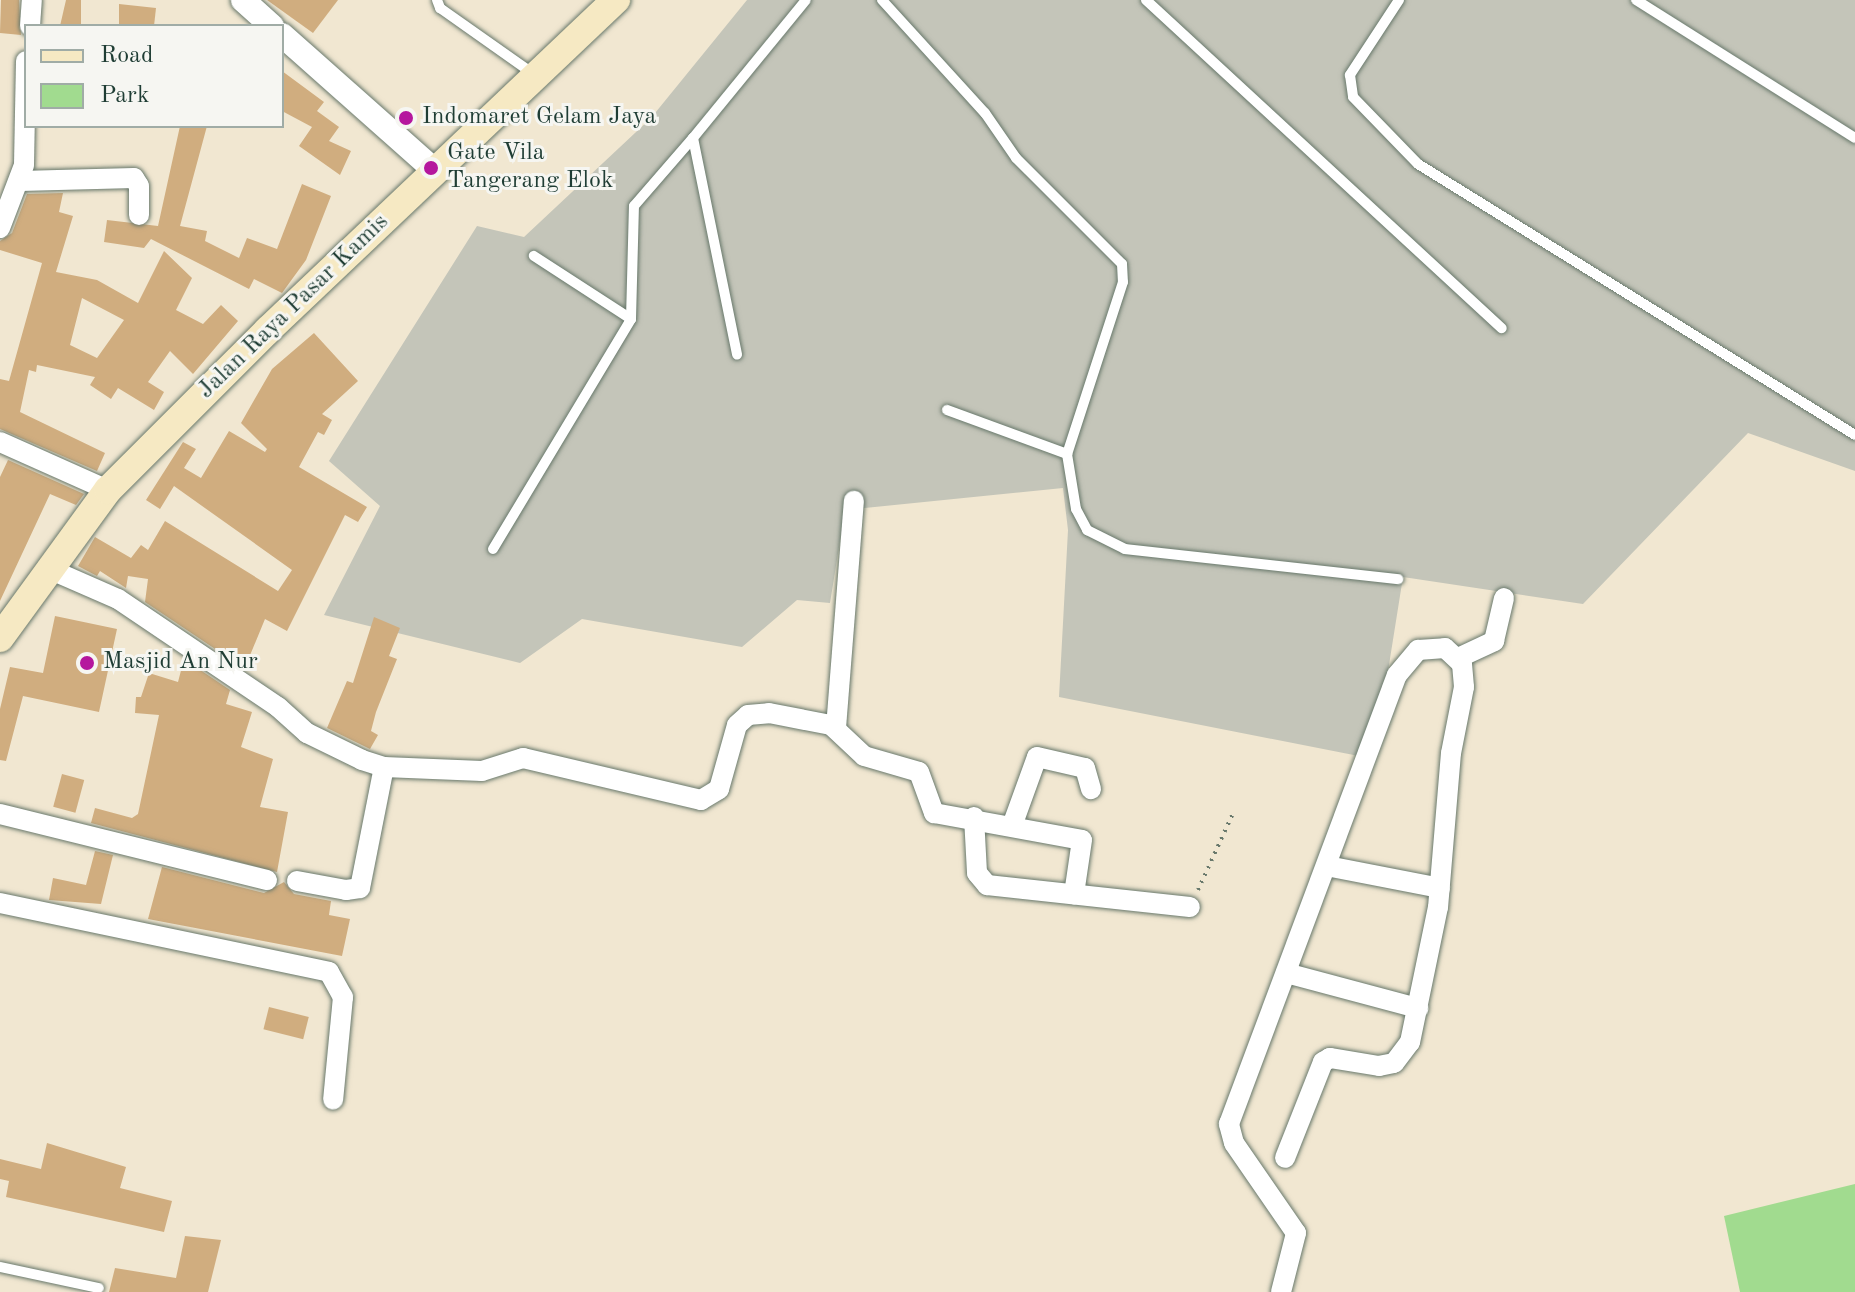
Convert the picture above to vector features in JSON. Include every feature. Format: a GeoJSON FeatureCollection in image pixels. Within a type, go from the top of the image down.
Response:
{"type":"FeatureCollection","features":[{"type":"Feature","properties":{"kind":"main road","name":"Jalan Raya Pasar Kamis"},"geometry":{"type":"LineString","coordinates":[[0,638],[47,568],[108,490],[435,171],[616,0]]}},
{"type":"Feature","properties":{"kind":"street"},"geometry":{"type":"LineString","coordinates":[[30,24],[32,0]]}},
{"type":"Feature","properties":{"kind":"street"},"geometry":{"type":"LineString","coordinates":[[243,0],[270,24]]}},
{"type":"Feature","properties":{"kind":"street"},"geometry":{"type":"LineString","coordinates":[[284,37],[435,171]]}},
{"type":"Feature","properties":{"kind":"street"},"geometry":{"type":"LineString","coordinates":[[0,228],[20,181],[24,101]]}},
{"type":"Feature","properties":{"kind":"street"},"geometry":{"type":"LineString","coordinates":[[20,181],[134,178],[139,186],[139,215]]}},
{"type":"Feature","properties":{"kind":"street"},"geometry":{"type":"LineString","coordinates":[[0,442],[108,490]]}},
{"type":"Feature","properties":{"kind":"street"},"geometry":{"type":"LineString","coordinates":[[836,728],[854,501]]}},
{"type":"Feature","properties":{"kind":"street"},"geometry":{"type":"LineString","coordinates":[[47,568],[118,599],[329,747],[384,767],[482,771],[523,758],[701,800],[719,789],[743,717],[769,713],[836,728],[864,756],[919,772],[934,813],[974,817],[1082,840],[1074,894]]}},
{"type":"Feature","properties":{"kind":"street"},"geometry":{"type":"LineString","coordinates":[[1458,658],[1494,641],[1504,598]]}},
{"type":"Feature","properties":{"kind":"street"},"geometry":{"type":"LineString","coordinates":[[1281,1292],[1296,1233],[1234,1143],[1229,1124],[1397,675],[1411,656],[1428,647],[1445,648],[1458,658],[1464,687],[1451,753],[1440,888],[1410,1042],[1394,1063],[1360,1065],[1330,1058],[1323,1062],[1285,1158]]}},
{"type":"Feature","properties":{"kind":"street"},"geometry":{"type":"LineString","coordinates":[[1012,826],[1037,757],[1085,768],[1091,789]]}},
{"type":"Feature","properties":{"kind":"street"},"geometry":{"type":"LineString","coordinates":[[297,881],[346,890],[360,888],[384,767]]}},
{"type":"Feature","properties":{"kind":"street"},"geometry":{"type":"LineString","coordinates":[[0,814],[267,880]]}},
{"type":"Feature","properties":{"kind":"street"},"geometry":{"type":"LineString","coordinates":[[974,817],[977,873],[982,882],[1003,889],[1190,907]]}},
{"type":"Feature","properties":{"kind":"street"},"geometry":{"type":"LineString","coordinates":[[1327,866],[1440,888]]}},
{"type":"Feature","properties":{"kind":"street"},"geometry":{"type":"LineString","coordinates":[[0,903],[329,972],[343,997],[333,1100]]}},
{"type":"Feature","properties":{"kind":"street"},"geometry":{"type":"LineString","coordinates":[[1286,973],[1418,1008]]}},
{"type":"Feature","properties":{"kind":"lane"},"geometry":{"type":"LineString","coordinates":[[437,0],[440,8],[536,76]]}},
{"type":"Feature","properties":{"kind":"lane"},"geometry":{"type":"LineString","coordinates":[[493,549],[631,319],[634,206],[806,0]]}},
{"type":"Feature","properties":{"kind":"lane"},"geometry":{"type":"LineString","coordinates":[[882,0],[985,113],[1016,158],[1122,264],[1123,282],[1067,454],[1076,509],[1087,530],[1102,541],[1125,549],[1398,579]]}},
{"type":"Feature","properties":{"kind":"lane"},"geometry":{"type":"LineString","coordinates":[[1146,0],[1502,328]]}},
{"type":"Feature","properties":{"kind":"lane"},"geometry":{"type":"LineString","coordinates":[[1399,0],[1350,75],[1353,97],[1418,164],[1855,435]]}},
{"type":"Feature","properties":{"kind":"lane"},"geometry":{"type":"LineString","coordinates":[[1636,0],[1855,138]]}},
{"type":"Feature","properties":{"kind":"lane"},"geometry":{"type":"LineString","coordinates":[[693,138],[737,355]]}},
{"type":"Feature","properties":{"kind":"lane"},"geometry":{"type":"LineString","coordinates":[[534,256],[631,319]]}},
{"type":"Feature","properties":{"kind":"lane"},"geometry":{"type":"LineString","coordinates":[[947,410],[1067,454]]}},
{"type":"Feature","properties":{"kind":"lane"},"geometry":{"type":"LineString","coordinates":[[0,1267],[99,1288]]}},
{"type":"Feature","properties":{"kind":"path"},"geometry":{"type":"LineString","coordinates":[[1190,907],[1234,811]]}},
{"type":"Feature","properties":{"kind":"shaded area"},"geometry":{"type":"Polygon","coordinates":[[[747,0],[1855,0],[1855,471],[1748,433],[1583,604],[1403,577],[1374,759],[1059,697],[1068,530],[1063,488],[845,510],[830,603],[797,600],[742,647],[582,619],[520,663],[324,615],[380,506],[329,461],[477,226],[524,237],[651,118],[747,0]]]}},
{"type":"Feature","properties":{"kind":"green space"},"geometry":{"type":"Polygon","coordinates":[[[1855,1184],[1855,1292],[1740,1292],[1724,1216],[1855,1184]]]}},
{"type":"Feature","properties":{"kind":"building"},"geometry":{"type":"Polygon","coordinates":[[[1,0],[19,0],[21,35],[0,33],[1,0]]]}},
{"type":"Feature","properties":{"kind":"building"},"geometry":{"type":"Polygon","coordinates":[[[66,0],[81,0],[81,24],[60,24],[66,0]]]}},
{"type":"Feature","properties":{"kind":"building"},"geometry":{"type":"Polygon","coordinates":[[[267,0],[338,0],[313,33],[267,0]]]}},
{"type":"Feature","properties":{"kind":"building"},"geometry":{"type":"Polygon","coordinates":[[[119,4],[156,8],[154,24],[119,24],[119,4]]]}},
{"type":"Feature","properties":{"kind":"building"},"geometry":{"type":"Polygon","coordinates":[[[284,72],[324,102],[317,111],[339,127],[329,141],[351,151],[340,175],[299,146],[312,127],[284,112],[284,72]]]}},
{"type":"Feature","properties":{"kind":"building"},"geometry":{"type":"Polygon","coordinates":[[[180,128],[206,128],[180,226],[207,231],[205,241],[239,258],[247,238],[277,249],[302,184],[331,196],[306,260],[282,293],[254,279],[249,289],[151,239],[144,248],[104,242],[107,220],[158,226],[180,128]]]}},
{"type":"Feature","properties":{"kind":"building"},"geometry":{"type":"Polygon","coordinates":[[[63,193],[59,212],[73,216],[56,272],[97,280],[138,303],[164,251],[192,278],[176,310],[203,324],[221,305],[238,321],[193,374],[170,351],[148,382],[164,392],[154,410],[118,388],[111,399],[90,385],[95,377],[37,365],[36,372],[29,370],[20,412],[105,453],[97,471],[0,429],[0,379],[9,381],[42,263],[0,250],[0,241],[12,233],[27,194],[63,193]],[[82,298],[70,345],[97,358],[124,320],[82,298]]]}},
{"type":"Feature","properties":{"kind":"building"},"geometry":{"type":"Polygon","coordinates":[[[314,333],[358,381],[322,414],[332,420],[324,435],[318,432],[299,467],[367,507],[358,522],[345,515],[287,631],[265,619],[246,665],[236,663],[145,602],[148,579],[128,576],[126,588],[100,571],[97,576],[78,566],[95,537],[131,558],[141,545],[148,550],[165,521],[278,591],[292,570],[174,486],[160,509],[146,500],[183,442],[196,449],[184,468],[201,478],[229,431],[265,452],[267,449],[241,423],[272,369],[314,333]]]}},
{"type":"Feature","properties":{"kind":"building"},"geometry":{"type":"Polygon","coordinates":[[[8,460],[84,494],[76,505],[50,494],[0,601],[0,477],[8,460]]]}},
{"type":"Feature","properties":{"kind":"building"},"geometry":{"type":"Polygon","coordinates":[[[55,616],[117,629],[99,712],[23,696],[6,761],[0,760],[0,709],[10,667],[43,673],[55,616]]]}},
{"type":"Feature","properties":{"kind":"building"},"geometry":{"type":"Polygon","coordinates":[[[374,617],[400,628],[389,656],[397,659],[376,712],[371,731],[378,735],[370,749],[327,728],[347,681],[353,683],[374,617]]]}},
{"type":"Feature","properties":{"kind":"building"},"geometry":{"type":"Polygon","coordinates":[[[184,659],[230,690],[226,704],[252,712],[241,747],[273,759],[260,807],[288,812],[277,872],[91,823],[95,808],[132,818],[138,814],[159,715],[135,713],[136,697],[141,697],[149,673],[178,682],[184,659]]]}},
{"type":"Feature","properties":{"kind":"building"},"geometry":{"type":"Polygon","coordinates":[[[62,774],[84,780],[75,813],[53,807],[62,774]]]}},
{"type":"Feature","properties":{"kind":"building"},"geometry":{"type":"Polygon","coordinates":[[[95,851],[113,855],[101,904],[49,900],[53,878],[86,885],[95,851]]]}},
{"type":"Feature","properties":{"kind":"building"},"geometry":{"type":"Polygon","coordinates":[[[162,867],[264,893],[284,882],[294,894],[331,901],[329,915],[350,919],[342,956],[148,919],[162,867]]]}},
{"type":"Feature","properties":{"kind":"building"},"geometry":{"type":"Polygon","coordinates":[[[269,1007],[309,1017],[303,1039],[263,1029],[269,1007]]]}},
{"type":"Feature","properties":{"kind":"building"},"geometry":{"type":"Polygon","coordinates":[[[47,1143],[126,1167],[120,1188],[172,1201],[164,1232],[6,1197],[9,1181],[0,1179],[0,1159],[41,1169],[47,1143]]]}},
{"type":"Feature","properties":{"kind":"building"},"geometry":{"type":"Polygon","coordinates":[[[185,1236],[221,1240],[208,1292],[109,1292],[115,1268],[176,1278],[185,1236]]]}},
{"type":"Feature","properties":{"kind":"place","name":"Indomaret Gelam Jaya"},"geometry":{"type":"Point","coordinates":[406,118]}},
{"type":"Feature","properties":{"kind":"place","name":"Gate Vila Tangerang Elok"},"geometry":{"type":"Point","coordinates":[431,168]}},
{"type":"Feature","properties":{"kind":"place","name":"Masjid An Nur"},"geometry":{"type":"Point","coordinates":[87,663]}}]}
